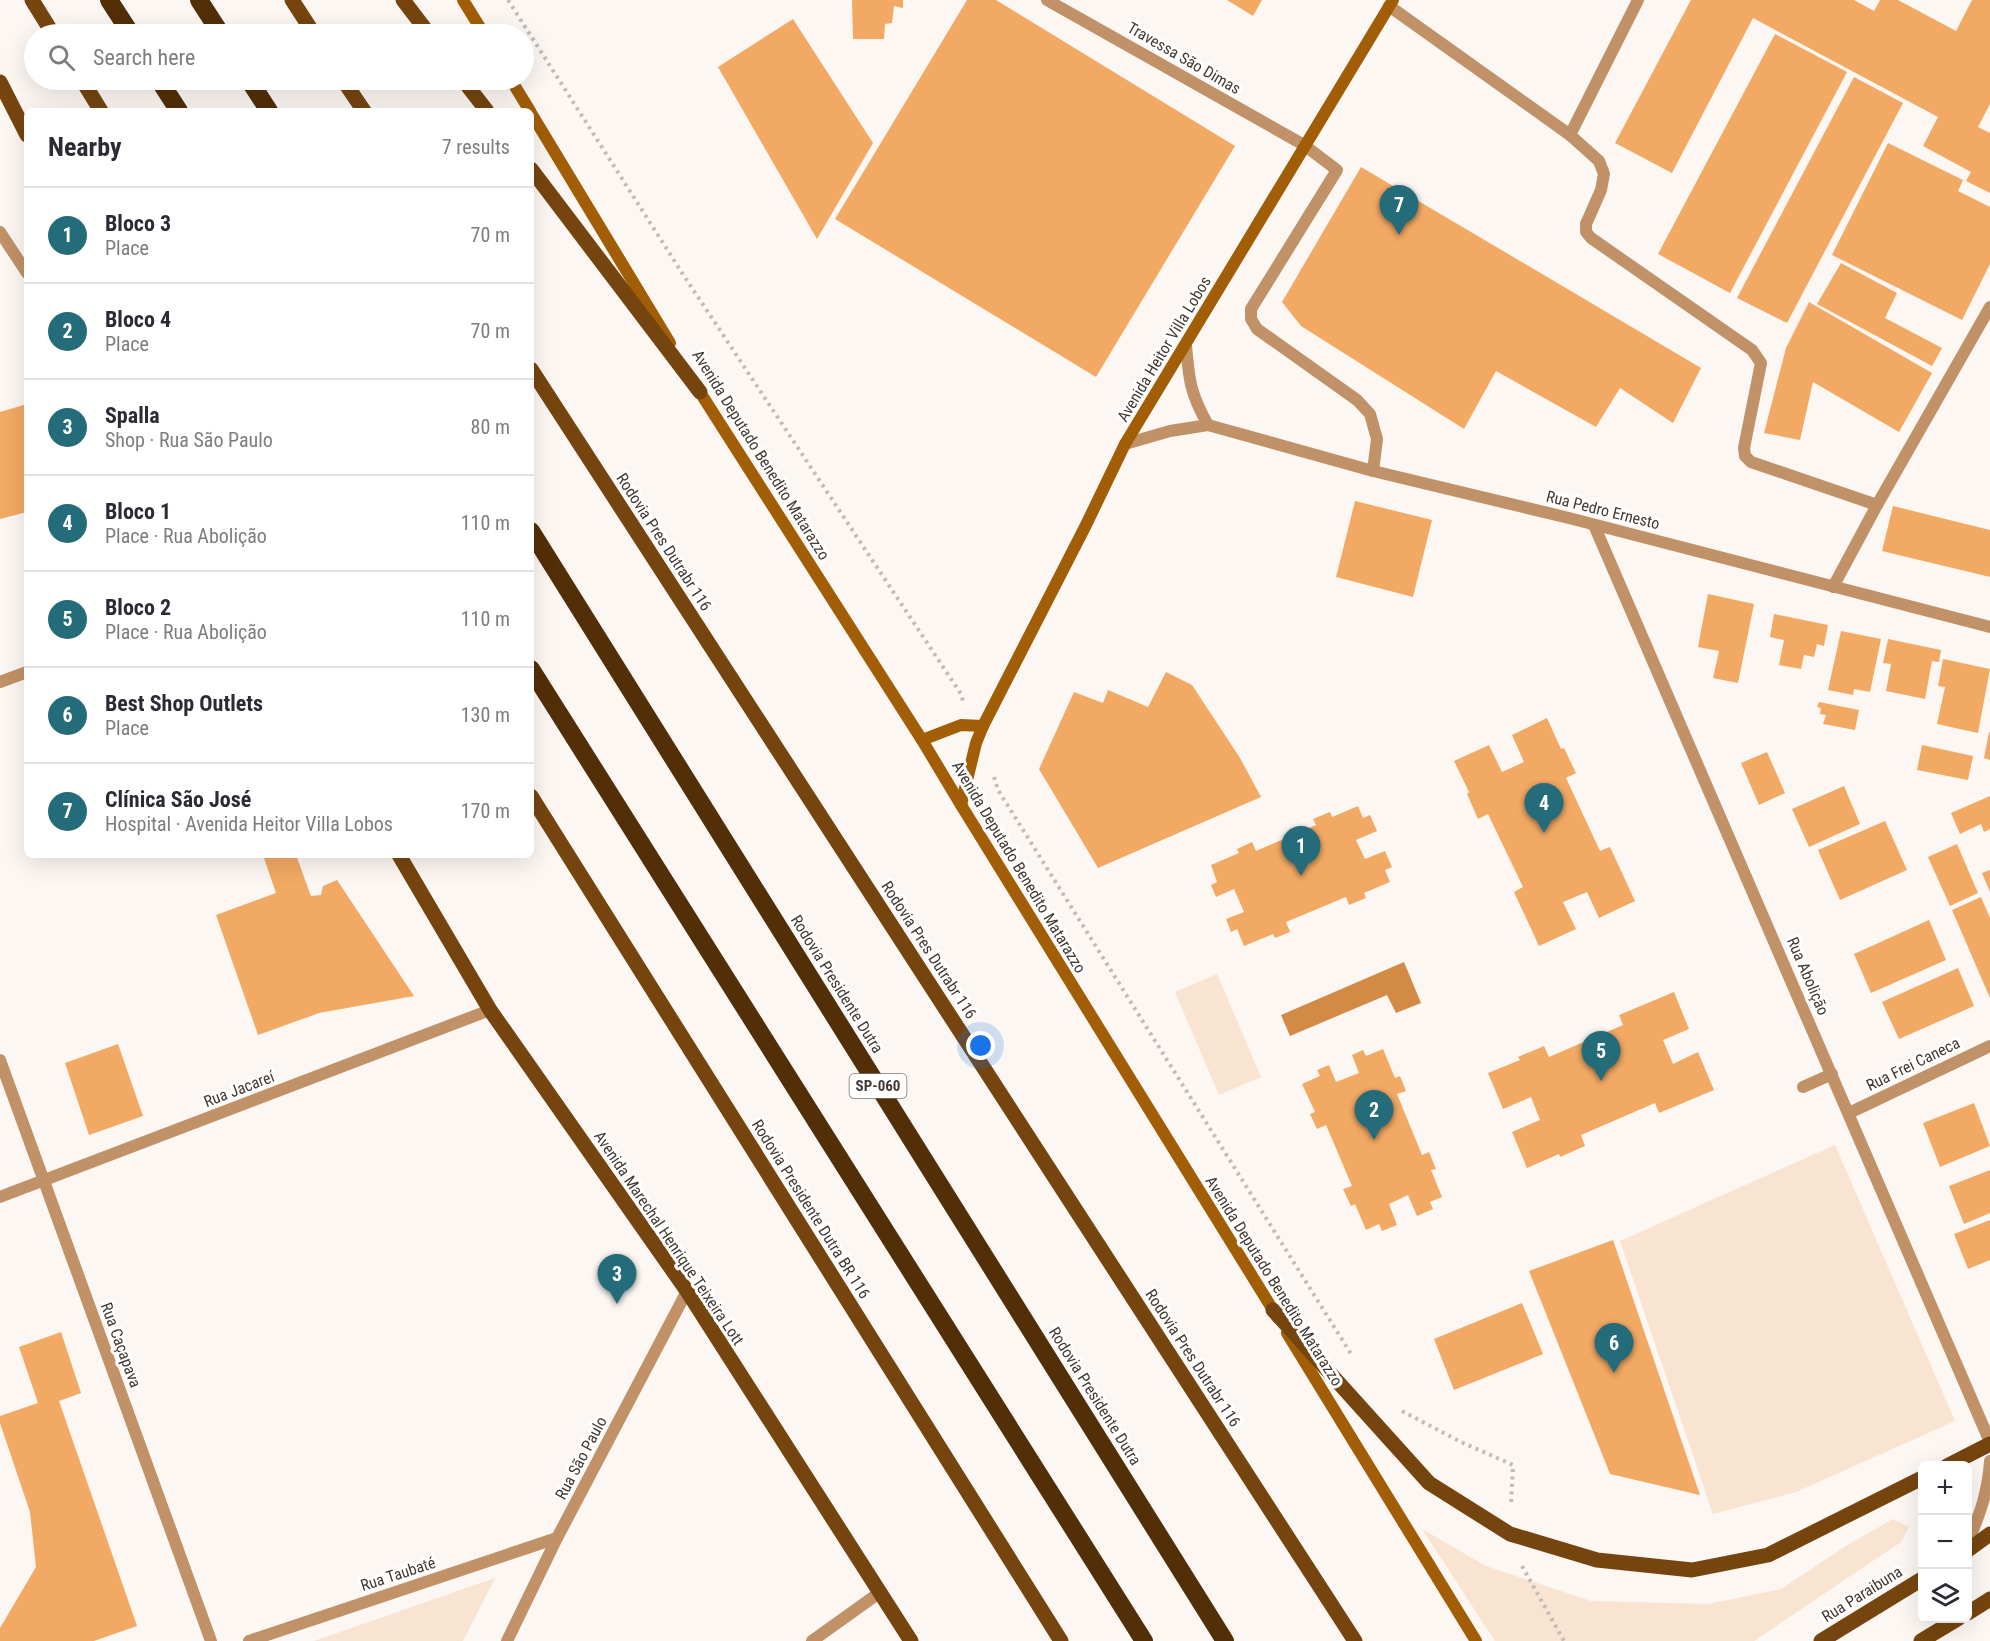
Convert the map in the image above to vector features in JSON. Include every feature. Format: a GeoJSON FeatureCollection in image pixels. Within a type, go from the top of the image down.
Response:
{"type":"FeatureCollection","features":[{"type":"Feature","properties":{"kind":"highway"},"geometry":{"type":"LineString","coordinates":[[109,0],[125,24]]}},
{"type":"Feature","properties":{"kind":"highway"},"geometry":{"type":"LineString","coordinates":[[199,0],[215,24]]}},
{"type":"Feature","properties":{"kind":"highway"},"geometry":{"type":"LineString","coordinates":[[165,90],[177,108]]}},
{"type":"Feature","properties":{"kind":"highway"},"geometry":{"type":"LineString","coordinates":[[255,90],[266,108]]}},
{"type":"Feature","properties":{"kind":"highway","name":"Rodovia Presidente Dutra"},"geometry":{"type":"LineString","coordinates":[[534,536],[1225,1641]]}},
{"type":"Feature","properties":{"kind":"highway"},"geometry":{"type":"LineString","coordinates":[[534,674],[1144,1641]]}},
{"type":"Feature","properties":{"kind":"main road"},"geometry":{"type":"LineString","coordinates":[[32,0],[47,24]]}},
{"type":"Feature","properties":{"kind":"main road"},"geometry":{"type":"LineString","coordinates":[[292,0],[308,24]]}},
{"type":"Feature","properties":{"kind":"main road"},"geometry":{"type":"LineString","coordinates":[[403,0],[421,24]]}},
{"type":"Feature","properties":{"kind":"main road"},"geometry":{"type":"LineString","coordinates":[[463,0],[478,24]]}},
{"type":"Feature","properties":{"kind":"main road","name":"Avenida Heitor Villa Lobos"},"geometry":{"type":"LineString","coordinates":[[961,805],[976,743],[983,726],[1125,444],[1391,3]]}},
{"type":"Feature","properties":{"kind":"main road"},"geometry":{"type":"LineString","coordinates":[[0,82],[24,129]]}},
{"type":"Feature","properties":{"kind":"main road"},"geometry":{"type":"LineString","coordinates":[[88,90],[99,108]]}},
{"type":"Feature","properties":{"kind":"main road"},"geometry":{"type":"LineString","coordinates":[[350,90],[362,108]]}},
{"type":"Feature","properties":{"kind":"main road"},"geometry":{"type":"LineString","coordinates":[[471,90],[485,108]]}},
{"type":"Feature","properties":{"kind":"main road","name":"Avenida Deputado Benedito Matarazzo"},"geometry":{"type":"LineString","coordinates":[[517,90],[528,108]]}},
{"type":"Feature","properties":{"kind":"main road","name":"Avenida Deputado Benedito Matarazzo"},"geometry":{"type":"LineString","coordinates":[[534,117],[700,392],[922,740],[1476,1641]]}},
{"type":"Feature","properties":{"kind":"main road"},"geometry":{"type":"LineString","coordinates":[[534,173],[700,392]]}},
{"type":"Feature","properties":{"kind":"main road","name":"Rodovia Pres Dutrabr 116"},"geometry":{"type":"LineString","coordinates":[[534,374],[1355,1641]]}},
{"type":"Feature","properties":{"kind":"main road"},"geometry":{"type":"LineString","coordinates":[[922,740],[961,725],[983,726]]}},
{"type":"Feature","properties":{"kind":"main road","name":"Rodovia Presidente Dutra BR 116"},"geometry":{"type":"LineString","coordinates":[[534,801],[1061,1641]]}},
{"type":"Feature","properties":{"kind":"main road","name":"Avenida Marechal Henrique Teixeira Lott"},"geometry":{"type":"LineString","coordinates":[[401,858],[489,1010],[687,1291],[911,1641]]}},
{"type":"Feature","properties":{"kind":"main road"},"geometry":{"type":"LineString","coordinates":[[1273,1310],[1429,1483],[1510,1534],[1597,1560],[1692,1570],[1768,1555],[1918,1480]]}},
{"type":"Feature","properties":{"kind":"main road"},"geometry":{"type":"LineString","coordinates":[[1956,1461],[1990,1443]]}},
{"type":"Feature","properties":{"kind":"main road"},"geometry":{"type":"LineString","coordinates":[[1972,1547],[1990,1534]]}},
{"type":"Feature","properties":{"kind":"main road","name":"Rua Paraibuna"},"geometry":{"type":"LineString","coordinates":[[1821,1641],[1918,1582]]}},
{"type":"Feature","properties":{"kind":"main road"},"geometry":{"type":"LineString","coordinates":[[1972,1610],[1990,1599]]}},
{"type":"Feature","properties":{"kind":"main road"},"geometry":{"type":"LineString","coordinates":[[1921,1641],[1951,1623]]}},
{"type":"Feature","properties":{"kind":"street","name":"Travessa São Dimas"},"geometry":{"type":"LineString","coordinates":[[1047,0],[1304,145],[1337,170],[1251,309],[1251,319],[1257,329],[1357,400],[1370,414],[1377,439],[1373,471]]}},
{"type":"Feature","properties":{"kind":"street"},"geometry":{"type":"LineString","coordinates":[[1570,135],[1638,0]]}},
{"type":"Feature","properties":{"kind":"street"},"geometry":{"type":"LineString","coordinates":[[1391,3],[1570,135],[1599,161],[1604,174],[1601,190],[1586,224],[1586,232],[1591,238],[1752,350],[1761,363],[1744,448],[1745,456],[1751,462],[1877,505]]}},
{"type":"Feature","properties":{"kind":"street"},"geometry":{"type":"LineString","coordinates":[[0,232],[24,268]]}},
{"type":"Feature","properties":{"kind":"street"},"geometry":{"type":"LineString","coordinates":[[1833,586],[1990,307]]}},
{"type":"Feature","properties":{"kind":"street"},"geometry":{"type":"LineString","coordinates":[[1186,345],[1189,383],[1196,404],[1208,425]]}},
{"type":"Feature","properties":{"kind":"street","name":"Rua Pedro Ernesto"},"geometry":{"type":"LineString","coordinates":[[1125,444],[1170,431],[1208,425],[1373,471],[1594,525],[1990,627]]}},
{"type":"Feature","properties":{"kind":"street","name":"Rua Abolição"},"geometry":{"type":"LineString","coordinates":[[1594,525],[1990,1443]]}},
{"type":"Feature","properties":{"kind":"street"},"geometry":{"type":"LineString","coordinates":[[0,682],[24,673]]}},
{"type":"Feature","properties":{"kind":"street","name":"Rua Jacareí"},"geometry":{"type":"LineString","coordinates":[[0,1197],[489,1010]]}},
{"type":"Feature","properties":{"kind":"street","name":"Rua Frei Caneca"},"geometry":{"type":"LineString","coordinates":[[1849,1113],[1990,1046]]}},
{"type":"Feature","properties":{"kind":"street","name":"Rua Caçapava"},"geometry":{"type":"LineString","coordinates":[[0,1060],[211,1641]]}},
{"type":"Feature","properties":{"kind":"street"},"geometry":{"type":"LineString","coordinates":[[1803,1087],[1832,1074]]}},
{"type":"Feature","properties":{"kind":"street","name":"Rua São Paulo"},"geometry":{"type":"LineString","coordinates":[[507,1641],[557,1538],[687,1291]]}},
{"type":"Feature","properties":{"kind":"street"},"geometry":{"type":"LineString","coordinates":[[1972,1533],[1982,1509],[1989,1481],[1990,1461]]}},
{"type":"Feature","properties":{"kind":"street","name":"Rua Taubaté"},"geometry":{"type":"LineString","coordinates":[[249,1641],[557,1538]]}},
{"type":"Feature","properties":{"kind":"street"},"geometry":{"type":"LineString","coordinates":[[812,1641],[879,1593]]}},
{"type":"Feature","properties":{"kind":"path"},"geometry":{"type":"LineString","coordinates":[[508,0],[523,24]]}},
{"type":"Feature","properties":{"kind":"path"},"geometry":{"type":"LineString","coordinates":[[534,41],[686,279],[961,694]]}},
{"type":"Feature","properties":{"kind":"path"},"geometry":{"type":"LineString","coordinates":[[998,790],[1357,1363]]}},
{"type":"Feature","properties":{"kind":"path"},"geometry":{"type":"LineString","coordinates":[[1398,1410],[1461,1442],[1513,1464]]}},
{"type":"Feature","properties":{"kind":"path"},"geometry":{"type":"LineString","coordinates":[[1521,1564],[1564,1641]]}},
{"type":"Feature","properties":{"kind":"shaded area"},"geometry":{"type":"Polygon","coordinates":[[[1404,962],[1421,1003],[1396,1013],[1387,995],[1290,1036],[1281,1015],[1404,962]]]}},
{"type":"Feature","properties":{"kind":"shaded area"},"geometry":{"type":"Polygon","coordinates":[[[1217,974],[1261,1077],[1219,1095],[1175,992],[1217,974]]]}},
{"type":"Feature","properties":{"kind":"shaded area"},"geometry":{"type":"Polygon","coordinates":[[[1835,1145],[1955,1421],[1796,1492],[1713,1514],[1620,1241],[1835,1145]]]}},
{"type":"Feature","properties":{"kind":"shaded area"},"geometry":{"type":"Polygon","coordinates":[[[1893,1519],[1909,1527],[1901,1542],[1754,1641],[1495,1641],[1422,1529],[1486,1566],[1591,1601],[1708,1604],[1781,1589],[1849,1544],[1893,1519]]]}},
{"type":"Feature","properties":{"kind":"shaded area"},"geometry":{"type":"Polygon","coordinates":[[[495,1578],[463,1641],[314,1641],[495,1578]]]}},
{"type":"Feature","properties":{"kind":"building"},"geometry":{"type":"Polygon","coordinates":[[[852,0],[903,0],[903,8],[894,6],[892,23],[885,24],[884,39],[853,39],[852,0]]]}},
{"type":"Feature","properties":{"kind":"building"},"geometry":{"type":"Polygon","coordinates":[[[967,0],[996,0],[1235,146],[1096,377],[835,219],[967,0]]]}},
{"type":"Feature","properties":{"kind":"building"},"geometry":{"type":"Polygon","coordinates":[[[1227,0],[1262,0],[1253,16],[1227,0]]]}},
{"type":"Feature","properties":{"kind":"building"},"geometry":{"type":"Polygon","coordinates":[[[1691,0],[1854,0],[1874,11],[1880,0],[1898,0],[1956,31],[1972,0],[1990,0],[1990,104],[1978,127],[1990,133],[1990,193],[1966,181],[1971,172],[1923,146],[1938,117],[1753,18],[1672,173],[1615,143],[1691,0]]]}},
{"type":"Feature","properties":{"kind":"building"},"geometry":{"type":"Polygon","coordinates":[[[793,19],[873,143],[817,239],[718,67],[793,19]]]}},
{"type":"Feature","properties":{"kind":"building"},"geometry":{"type":"Polygon","coordinates":[[[1775,34],[1847,72],[1730,293],[1658,254],[1775,34]]]}},
{"type":"Feature","properties":{"kind":"building"},"geometry":{"type":"Polygon","coordinates":[[[1854,77],[1903,103],[1787,323],[1737,298],[1854,77]]]}},
{"type":"Feature","properties":{"kind":"building"},"geometry":{"type":"Polygon","coordinates":[[[1888,143],[1963,180],[1958,191],[1990,207],[1990,264],[1962,320],[1832,255],[1888,143]]]}},
{"type":"Feature","properties":{"kind":"building"},"geometry":{"type":"Polygon","coordinates":[[[1361,167],[1701,368],[1673,423],[1620,388],[1596,427],[1496,371],[1464,429],[1301,326],[1282,302],[1361,167]]]}},
{"type":"Feature","properties":{"kind":"building"},"geometry":{"type":"Polygon","coordinates":[[[1841,263],[1897,293],[1885,318],[1942,348],[1932,366],[1817,304],[1841,263]]]}},
{"type":"Feature","properties":{"kind":"building"},"geometry":{"type":"Polygon","coordinates":[[[1809,302],[1932,373],[1899,432],[1813,382],[1800,440],[1764,433],[1786,348],[1809,302]]]}},
{"type":"Feature","properties":{"kind":"building"},"geometry":{"type":"Polygon","coordinates":[[[24,405],[24,513],[0,519],[0,412],[24,405]]]}},
{"type":"Feature","properties":{"kind":"building"},"geometry":{"type":"Polygon","coordinates":[[[1355,501],[1432,520],[1413,597],[1336,577],[1355,501]]]}},
{"type":"Feature","properties":{"kind":"building"},"geometry":{"type":"Polygon","coordinates":[[[1893,506],[1990,530],[1990,577],[1882,551],[1893,506]]]}},
{"type":"Feature","properties":{"kind":"building"},"geometry":{"type":"Polygon","coordinates":[[[1708,594],[1754,604],[1738,683],[1713,678],[1719,651],[1698,647],[1708,594]]]}},
{"type":"Feature","properties":{"kind":"building"},"geometry":{"type":"Polygon","coordinates":[[[1774,614],[1828,625],[1824,646],[1817,644],[1814,657],[1804,655],[1801,669],[1779,665],[1784,640],[1770,637],[1774,614]]]}},
{"type":"Feature","properties":{"kind":"building"},"geometry":{"type":"Polygon","coordinates":[[[1841,631],[1881,639],[1870,692],[1854,689],[1853,695],[1828,690],[1841,631]]]}},
{"type":"Feature","properties":{"kind":"building"},"geometry":{"type":"Polygon","coordinates":[[[1888,639],[1941,650],[1939,662],[1932,661],[1925,699],[1886,691],[1891,664],[1883,663],[1888,639]]]}},
{"type":"Feature","properties":{"kind":"building"},"geometry":{"type":"Polygon","coordinates":[[[1943,659],[1990,669],[1978,733],[1937,724],[1945,687],[1938,686],[1943,659]]]}},
{"type":"Feature","properties":{"kind":"building"},"geometry":{"type":"Polygon","coordinates":[[[1166,672],[1192,685],[1240,758],[1261,797],[1098,868],[1039,769],[1074,692],[1103,703],[1108,690],[1148,707],[1166,672]]]}},
{"type":"Feature","properties":{"kind":"building"},"geometry":{"type":"Polygon","coordinates":[[[1819,702],[1859,710],[1855,730],[1823,724],[1826,715],[1820,714],[1821,708],[1817,707],[1819,702]]]}},
{"type":"Feature","properties":{"kind":"building"},"geometry":{"type":"Polygon","coordinates":[[[1547,718],[1561,749],[1564,748],[1576,773],[1566,778],[1600,851],[1610,847],[1635,901],[1599,918],[1587,892],[1563,902],[1576,929],[1539,946],[1514,892],[1523,887],[1488,814],[1478,819],[1467,794],[1469,792],[1454,761],[1489,745],[1502,772],[1524,762],[1512,735],[1547,718]]]}},
{"type":"Feature","properties":{"kind":"building"},"geometry":{"type":"Polygon","coordinates":[[[1990,732],[1990,760],[1984,758],[1990,732]]]}},
{"type":"Feature","properties":{"kind":"building"},"geometry":{"type":"Polygon","coordinates":[[[1922,745],[1973,756],[1968,780],[1917,770],[1922,745]]]}},
{"type":"Feature","properties":{"kind":"building"},"geometry":{"type":"Polygon","coordinates":[[[1767,752],[1785,793],[1759,805],[1741,763],[1767,752]]]}},
{"type":"Feature","properties":{"kind":"building"},"geometry":{"type":"Polygon","coordinates":[[[1844,786],[1860,824],[1809,847],[1792,809],[1844,786]]]}},
{"type":"Feature","properties":{"kind":"building"},"geometry":{"type":"Polygon","coordinates":[[[1990,796],[1990,829],[1984,832],[1981,824],[1960,834],[1951,813],[1990,796]]]}},
{"type":"Feature","properties":{"kind":"building"},"geometry":{"type":"Polygon","coordinates":[[[1358,806],[1363,818],[1370,815],[1377,831],[1356,840],[1365,859],[1385,851],[1392,867],[1385,870],[1390,882],[1364,893],[1366,898],[1349,905],[1346,897],[1286,922],[1290,932],[1275,938],[1273,934],[1244,946],[1237,929],[1231,932],[1226,919],[1244,912],[1234,889],[1216,897],[1211,885],[1217,882],[1211,865],[1239,853],[1237,849],[1252,842],[1256,851],[1316,825],[1313,819],[1330,812],[1332,817],[1358,806]]]}},
{"type":"Feature","properties":{"kind":"building"},"geometry":{"type":"Polygon","coordinates":[[[1885,821],[1907,870],[1840,900],[1818,850],[1885,821]]]}},
{"type":"Feature","properties":{"kind":"building"},"geometry":{"type":"Polygon","coordinates":[[[1957,844],[1978,893],[1950,906],[1928,857],[1957,844]]]}},
{"type":"Feature","properties":{"kind":"building"},"geometry":{"type":"Polygon","coordinates":[[[264,858],[297,858],[311,896],[321,895],[323,886],[337,880],[414,996],[319,1013],[258,1035],[216,915],[276,893],[264,858]]]}},
{"type":"Feature","properties":{"kind":"building"},"geometry":{"type":"Polygon","coordinates":[[[1990,870],[1990,892],[1982,873],[1990,870]]]}},
{"type":"Feature","properties":{"kind":"building"},"geometry":{"type":"Polygon","coordinates":[[[1981,897],[1990,918],[1990,998],[1952,910],[1981,897]]]}},
{"type":"Feature","properties":{"kind":"building"},"geometry":{"type":"Polygon","coordinates":[[[1929,920],[1946,960],[1871,993],[1854,954],[1929,920]]]}},
{"type":"Feature","properties":{"kind":"building"},"geometry":{"type":"Polygon","coordinates":[[[1958,968],[1974,1006],[1899,1039],[1882,1002],[1958,968]]]}},
{"type":"Feature","properties":{"kind":"building"},"geometry":{"type":"Polygon","coordinates":[[[1674,992],[1689,1029],[1663,1040],[1673,1064],[1698,1052],[1714,1090],[1659,1113],[1655,1103],[1581,1135],[1585,1146],[1527,1168],[1512,1132],[1540,1120],[1531,1097],[1503,1109],[1488,1073],[1520,1060],[1518,1057],[1544,1046],[1549,1057],[1623,1025],[1619,1015],[1674,992]]]}},
{"type":"Feature","properties":{"kind":"building"},"geometry":{"type":"Polygon","coordinates":[[[118,1044],[143,1116],[89,1135],[65,1063],[118,1044]]]}},
{"type":"Feature","properties":{"kind":"building"},"geometry":{"type":"Polygon","coordinates":[[[1383,1049],[1395,1078],[1400,1076],[1406,1091],[1397,1094],[1422,1155],[1429,1152],[1436,1169],[1431,1170],[1442,1197],[1430,1202],[1433,1209],[1417,1216],[1408,1195],[1389,1204],[1397,1225],[1382,1231],[1379,1224],[1366,1230],[1355,1204],[1351,1206],[1343,1189],[1352,1186],[1326,1125],[1317,1129],[1310,1114],[1315,1112],[1302,1084],[1320,1076],[1317,1070],[1329,1065],[1336,1082],[1359,1073],[1352,1055],[1363,1050],[1366,1056],[1383,1049]]]}},
{"type":"Feature","properties":{"kind":"building"},"geometry":{"type":"Polygon","coordinates":[[[1974,1103],[1990,1146],[1940,1167],[1923,1123],[1974,1103]]]}},
{"type":"Feature","properties":{"kind":"building"},"geometry":{"type":"Polygon","coordinates":[[[1990,1170],[1990,1213],[1964,1224],[1949,1186],[1990,1170]]]}},
{"type":"Feature","properties":{"kind":"building"},"geometry":{"type":"Polygon","coordinates":[[[1990,1220],[1990,1260],[1968,1269],[1954,1234],[1990,1220]]]}},
{"type":"Feature","properties":{"kind":"building"},"geometry":{"type":"Polygon","coordinates":[[[1613,1240],[1700,1495],[1610,1474],[1529,1271],[1613,1240]]]}},
{"type":"Feature","properties":{"kind":"building"},"geometry":{"type":"Polygon","coordinates":[[[1522,1303],[1543,1354],[1454,1390],[1434,1339],[1522,1303]]]}},
{"type":"Feature","properties":{"kind":"building"},"geometry":{"type":"Polygon","coordinates":[[[61,1332],[81,1393],[59,1401],[137,1626],[94,1641],[0,1641],[0,1628],[36,1567],[30,1512],[0,1423],[0,1416],[38,1403],[19,1347],[61,1332]]]}},
{"type":"Feature","properties":{"kind":"place","name":"Clínica São José"},"geometry":{"type":"Point","coordinates":[1399,235]}},
{"type":"Feature","properties":{"kind":"place","name":"Bloco 1"},"geometry":{"type":"Point","coordinates":[1544,833]}},
{"type":"Feature","properties":{"kind":"place","name":"Bloco 3"},"geometry":{"type":"Point","coordinates":[1301,876]}},
{"type":"Feature","properties":{"kind":"place","name":"Bloco 2"},"geometry":{"type":"Point","coordinates":[1601,1081]}},
{"type":"Feature","properties":{"kind":"place","name":"Bloco 4"},"geometry":{"type":"Point","coordinates":[1374,1140]}},
{"type":"Feature","properties":{"kind":"place","name":"Spalla"},"geometry":{"type":"Point","coordinates":[617,1304]}},
{"type":"Feature","properties":{"kind":"place","name":"Best Shop Outlets"},"geometry":{"type":"Point","coordinates":[1614,1373]}}]}
